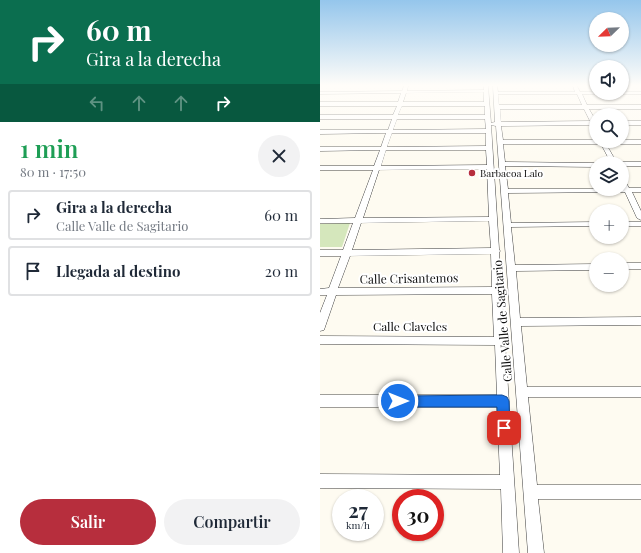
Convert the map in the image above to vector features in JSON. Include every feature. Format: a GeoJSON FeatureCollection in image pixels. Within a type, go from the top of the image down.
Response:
{"type":"FeatureCollection","features":[{"type":"Feature","properties":{"kind":"street"},"geometry":{"type":"LineString","coordinates":[[320,327],[356,221],[396,112]]}},
{"type":"Feature","properties":{"kind":"street","name":"Calle Valle de Sagitario"},"geometry":{"type":"LineString","coordinates":[[492,112],[490,167],[496,251],[502,401],[511,553]]}},
{"type":"Feature","properties":{"kind":"street"},"geometry":{"type":"LineString","coordinates":[[320,117],[394,117],[491,124],[589,125]]}},
{"type":"Feature","properties":{"kind":"street"},"geometry":{"type":"LineString","coordinates":[[629,123],[641,123]]}},
{"type":"Feature","properties":{"kind":"street","name":"Calle Valle de Sagitario"},"geometry":{"type":"LineString","coordinates":[[491,124],[500,142],[536,553]]}},
{"type":"Feature","properties":{"kind":"street"},"geometry":{"type":"LineString","coordinates":[[320,132],[389,132],[491,124]]}},
{"type":"Feature","properties":{"kind":"street"},"geometry":{"type":"LineString","coordinates":[[500,142],[589,142]]}},
{"type":"Feature","properties":{"kind":"street"},"geometry":{"type":"LineString","coordinates":[[629,142],[641,142]]}},
{"type":"Feature","properties":{"kind":"street"},"geometry":{"type":"LineString","coordinates":[[320,149],[490,148]]}},
{"type":"Feature","properties":{"kind":"street"},"geometry":{"type":"LineString","coordinates":[[502,164],[589,164]]}},
{"type":"Feature","properties":{"kind":"street"},"geometry":{"type":"LineString","coordinates":[[629,164],[641,164]]}},
{"type":"Feature","properties":{"kind":"street"},"geometry":{"type":"LineString","coordinates":[[320,168],[490,167]]}},
{"type":"Feature","properties":{"kind":"street"},"geometry":{"type":"LineString","coordinates":[[504,191],[589,190]]}},
{"type":"Feature","properties":{"kind":"street"},"geometry":{"type":"LineString","coordinates":[[629,190],[641,190]]}},
{"type":"Feature","properties":{"kind":"street"},"geometry":{"type":"LineString","coordinates":[[629,194],[641,218]]}},
{"type":"Feature","properties":{"kind":"street"},"geometry":{"type":"LineString","coordinates":[[320,221],[494,219]]}},
{"type":"Feature","properties":{"kind":"street"},"geometry":{"type":"LineString","coordinates":[[507,225],[589,224]]}},
{"type":"Feature","properties":{"kind":"street"},"geometry":{"type":"LineString","coordinates":[[629,224],[641,224]]}},
{"type":"Feature","properties":{"kind":"street"},"geometry":{"type":"LineString","coordinates":[[320,253],[496,251]]}},
{"type":"Feature","properties":{"kind":"street"},"geometry":{"type":"LineString","coordinates":[[629,266],[641,266]]}},
{"type":"Feature","properties":{"kind":"street"},"geometry":{"type":"LineString","coordinates":[[511,268],[589,267]]}},
{"type":"Feature","properties":{"kind":"street","name":"Calle Crisantemos"},"geometry":{"type":"LineString","coordinates":[[320,292],[498,290]]}},
{"type":"Feature","properties":{"kind":"street"},"geometry":{"type":"LineString","coordinates":[[516,322],[641,320]]}},
{"type":"Feature","properties":{"kind":"street","name":"Calle Claveles"},"geometry":{"type":"LineString","coordinates":[[320,340],[500,341]]}},
{"type":"Feature","properties":{"kind":"street"},"geometry":{"type":"LineString","coordinates":[[522,392],[641,392]]}},
{"type":"Feature","properties":{"kind":"street"},"geometry":{"type":"LineString","coordinates":[[320,401],[502,401]]}},
{"type":"Feature","properties":{"kind":"street"},"geometry":{"type":"LineString","coordinates":[[320,481],[507,482]]}},
{"type":"Feature","properties":{"kind":"street"},"geometry":{"type":"LineString","coordinates":[[531,492],[641,492]]}},
{"type":"Feature","properties":{"kind":"green space"},"geometry":{"type":"Polygon","coordinates":[[[350,223],[342,247],[320,247],[320,224],[350,223]]]}},
{"type":"Feature","properties":{"kind":"place","name":"Barbacoa Lalo"},"geometry":{"type":"Point","coordinates":[472,173]}},
{"type":"Feature","properties":{"kind":"route"},"geometry":{"type":"LineString","coordinates":[[398,401],[502,401],[504,428]]}}]}
